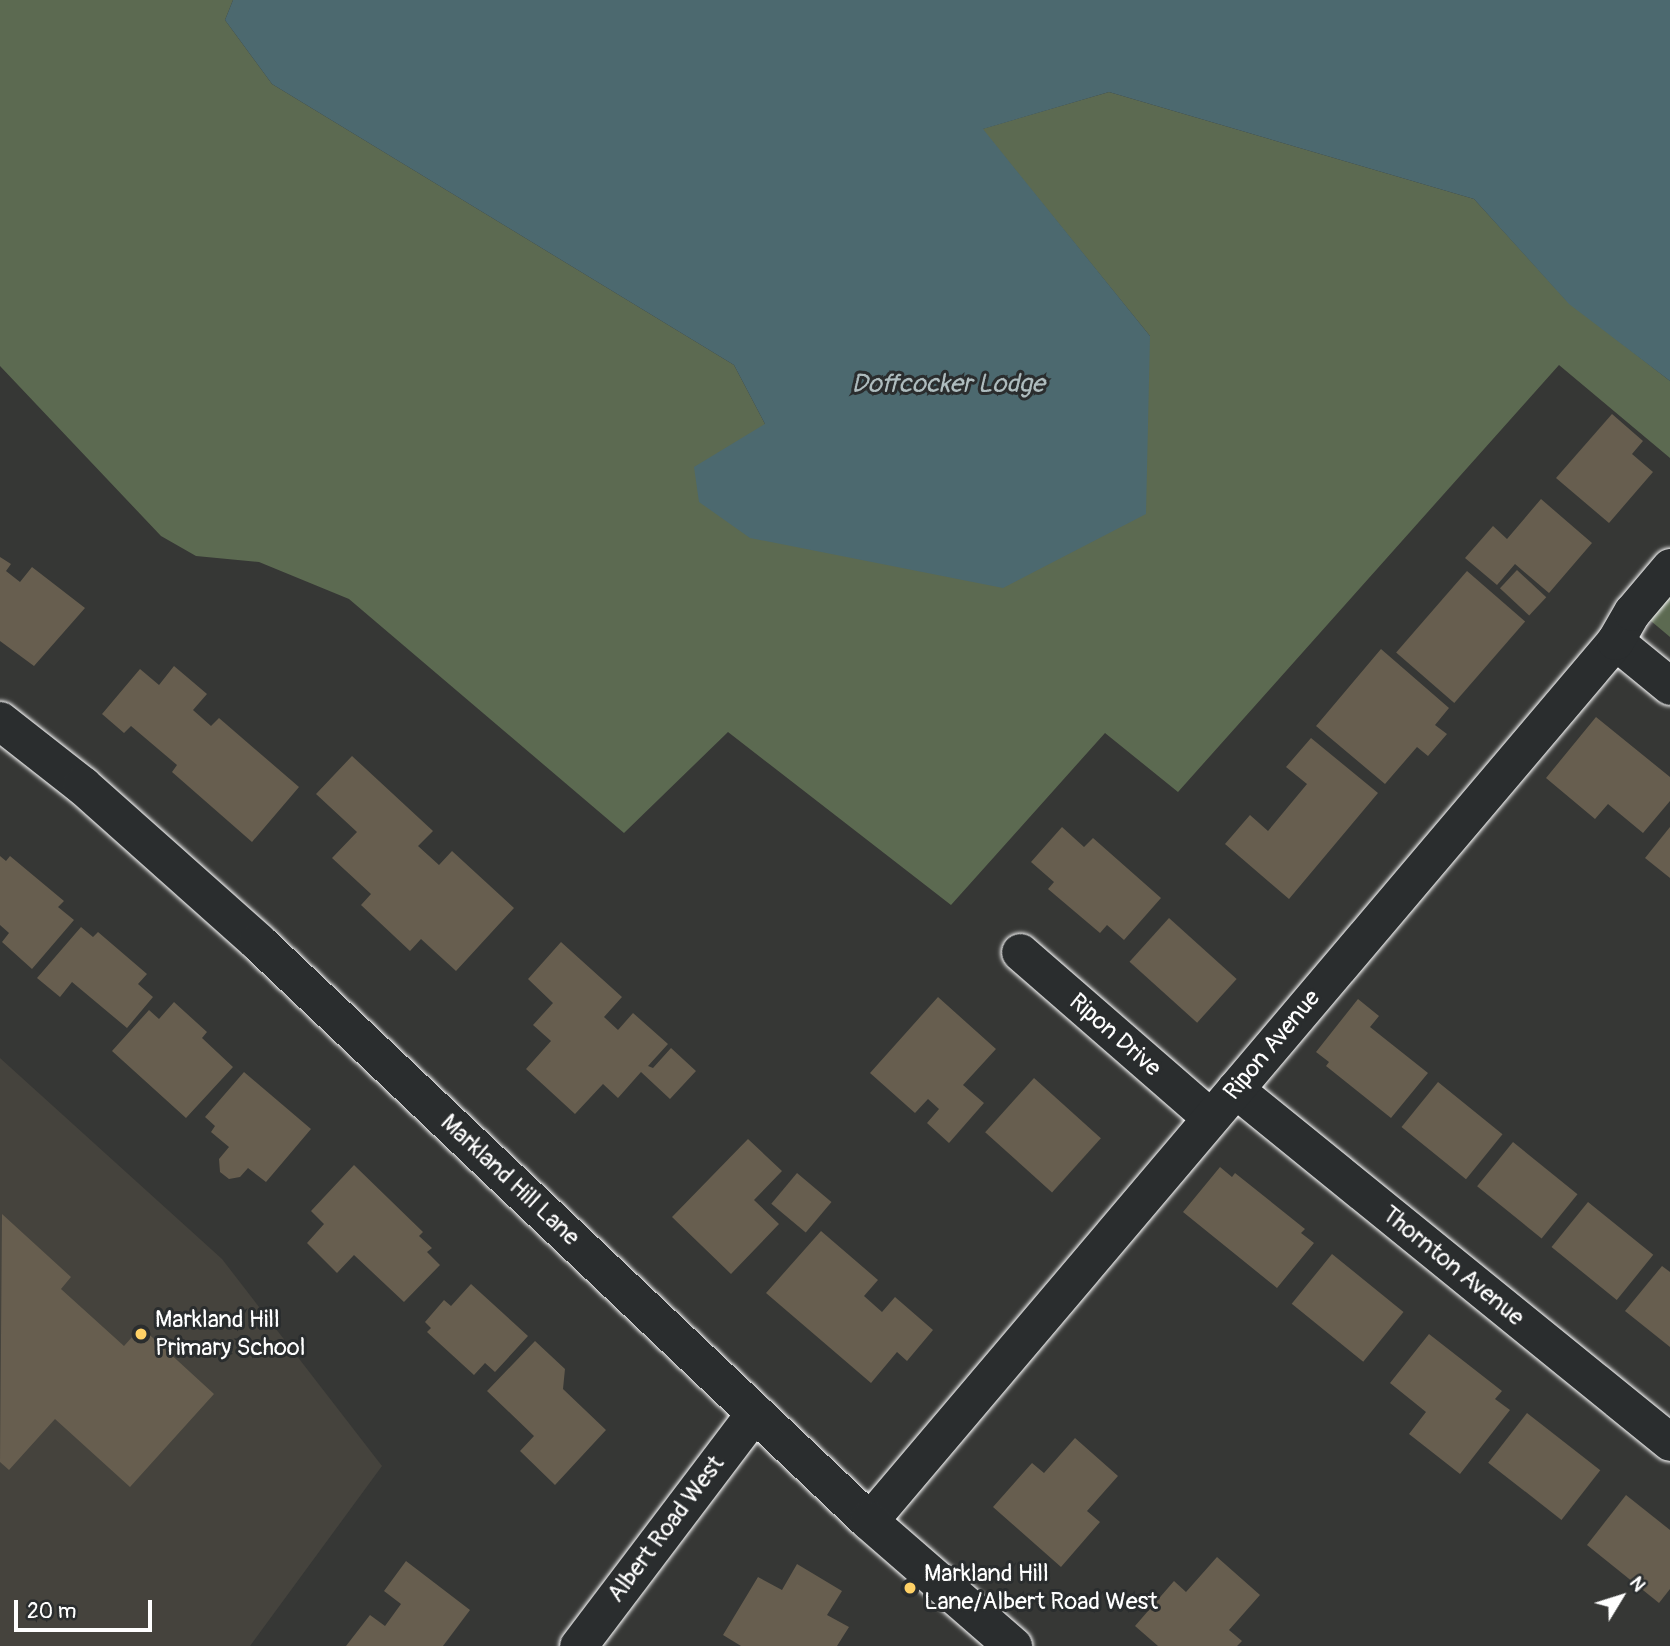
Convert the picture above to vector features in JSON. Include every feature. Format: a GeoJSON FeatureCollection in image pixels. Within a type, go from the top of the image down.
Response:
{"type":"FeatureCollection","features":[{"type":"Feature","properties":{"kind":"street","name":"Ripon Avenue"},"geometry":{"type":"LineString","coordinates":[[869,1521],[1615,641],[1632,612],[1670,567]]}},
{"type":"Feature","properties":{"kind":"street"},"geometry":{"type":"LineString","coordinates":[[1615,641],[1670,686]]}},
{"type":"Feature","properties":{"kind":"street","name":"Markland Hill Lane"},"geometry":{"type":"LineString","coordinates":[[0,722],[83,786],[258,943],[869,1521],[1013,1646]]}},
{"type":"Feature","properties":{"kind":"street","name":"Ripon Drive"},"geometry":{"type":"LineString","coordinates":[[1020,952],[1210,1117]]}},
{"type":"Feature","properties":{"kind":"street","name":"Thornton Avenue"},"geometry":{"type":"LineString","coordinates":[[1235,1089],[1670,1442]]}},
{"type":"Feature","properties":{"kind":"street","name":"Albert Road West"},"geometry":{"type":"LineString","coordinates":[[579,1646],[755,1412]]}},
{"type":"Feature","properties":{"kind":"shaded area","name":"Markland Hill Primary School"},"geometry":{"type":"Polygon","coordinates":[[[0,1058],[222,1259],[382,1466],[250,1646],[0,1646],[0,1058]]]}},
{"type":"Feature","properties":{"kind":"green space"},"geometry":{"type":"Polygon","coordinates":[[[0,0],[233,0],[225,20],[272,84],[734,365],[765,424],[1150,336],[982,129],[1109,92],[1474,199],[1566,300],[1670,381],[1670,458],[1559,365],[1178,792],[1105,733],[951,905],[728,732],[624,833],[349,599],[259,562],[196,556],[161,536],[0,366],[0,0]]]}},
{"type":"Feature","properties":{"kind":"green space"},"geometry":{"type":"Polygon","coordinates":[[[1670,586],[1670,637],[1645,616],[1670,586]]]}},
{"type":"Feature","properties":{"kind":"water","name":"Doffcocker Lodge"},"geometry":{"type":"Polygon","coordinates":[[[233,0],[1670,0],[1670,381],[1569,304],[1474,199],[1109,92],[983,129],[1150,336],[1146,514],[1003,588],[750,538],[699,502],[694,467],[765,424],[734,365],[272,84],[225,20],[233,0]]]}},
{"type":"Feature","properties":{"kind":"building"},"geometry":{"type":"Polygon","coordinates":[[[1612,414],[1643,441],[1632,454],[1653,472],[1609,523],[1556,478],[1612,414]]]}},
{"type":"Feature","properties":{"kind":"building"},"geometry":{"type":"Polygon","coordinates":[[[1541,499],[1592,543],[1549,593],[1515,564],[1497,585],[1465,558],[1493,526],[1507,539],[1541,499]]]}},
{"type":"Feature","properties":{"kind":"building"},"geometry":{"type":"Polygon","coordinates":[[[0,557],[11,564],[6,571],[20,582],[32,567],[85,608],[34,666],[0,641],[0,557]]]}},
{"type":"Feature","properties":{"kind":"building"},"geometry":{"type":"Polygon","coordinates":[[[1517,570],[1546,597],[1529,616],[1500,588],[1517,570]]]}},
{"type":"Feature","properties":{"kind":"building"},"geometry":{"type":"Polygon","coordinates":[[[1467,571],[1525,622],[1454,703],[1396,653],[1467,571]]]}},
{"type":"Feature","properties":{"kind":"building"},"geometry":{"type":"Polygon","coordinates":[[[1381,649],[1449,708],[1435,725],[1447,734],[1428,756],[1417,747],[1385,784],[1316,726],[1381,649]]]}},
{"type":"Feature","properties":{"kind":"building"},"geometry":{"type":"Polygon","coordinates":[[[174,666],[207,694],[193,710],[211,726],[219,718],[299,787],[252,842],[172,772],[177,765],[131,726],[124,733],[102,714],[140,669],[159,685],[174,666]]]}},
{"type":"Feature","properties":{"kind":"building"},"geometry":{"type":"Polygon","coordinates":[[[1596,717],[1670,777],[1670,801],[1643,833],[1608,804],[1595,819],[1546,778],[1596,717]]]}},
{"type":"Feature","properties":{"kind":"building"},"geometry":{"type":"Polygon","coordinates":[[[1311,738],[1378,793],[1289,899],[1225,844],[1250,815],[1268,831],[1307,784],[1286,767],[1311,738]]]}},
{"type":"Feature","properties":{"kind":"building"},"geometry":{"type":"Polygon","coordinates":[[[352,756],[433,831],[418,846],[439,865],[452,851],[514,908],[456,971],[421,939],[410,951],[361,905],[371,894],[332,858],[357,832],[316,794],[352,756]]]}},
{"type":"Feature","properties":{"kind":"building"},"geometry":{"type":"Polygon","coordinates":[[[1062,827],[1084,847],[1093,838],[1161,898],[1124,940],[1107,925],[1100,933],[1048,889],[1054,882],[1031,862],[1062,827]]]}},
{"type":"Feature","properties":{"kind":"building"},"geometry":{"type":"Polygon","coordinates":[[[1670,827],[1670,878],[1645,858],[1670,827]]]}},
{"type":"Feature","properties":{"kind":"building"},"geometry":{"type":"Polygon","coordinates":[[[0,856],[6,861],[10,856],[64,901],[58,907],[74,920],[32,969],[2,942],[9,933],[0,925],[0,856]]]}},
{"type":"Feature","properties":{"kind":"building"},"geometry":{"type":"Polygon","coordinates":[[[1169,918],[1237,979],[1197,1023],[1130,962],[1169,918]]]}},
{"type":"Feature","properties":{"kind":"building"},"geometry":{"type":"Polygon","coordinates":[[[81,927],[93,937],[98,932],[147,974],[138,984],[153,997],[127,1028],[72,982],[60,997],[37,978],[81,927]]]}},
{"type":"Feature","properties":{"kind":"building"},"geometry":{"type":"Polygon","coordinates":[[[561,942],[622,997],[604,1017],[618,1030],[633,1013],[668,1044],[648,1066],[653,1068],[671,1048],[696,1071],[670,1099],[641,1072],[618,1098],[603,1084],[575,1114],[526,1069],[551,1041],[533,1025],[553,1003],[528,979],[561,942]]]}},
{"type":"Feature","properties":{"kind":"building"},"geometry":{"type":"Polygon","coordinates":[[[938,997],[996,1049],[963,1085],[984,1103],[949,1143],[927,1123],[939,1109],[928,1099],[915,1113],[870,1073],[938,997]]]}},
{"type":"Feature","properties":{"kind":"building"},"geometry":{"type":"Polygon","coordinates":[[[1358,999],[1379,1016],[1370,1027],[1428,1073],[1391,1118],[1326,1066],[1329,1062],[1316,1052],[1358,999]]]}},
{"type":"Feature","properties":{"kind":"building"},"geometry":{"type":"Polygon","coordinates":[[[174,1002],[207,1032],[202,1038],[233,1067],[186,1118],[112,1051],[149,1010],[159,1019],[174,1002]]]}},
{"type":"Feature","properties":{"kind":"building"},"geometry":{"type":"Polygon","coordinates":[[[244,1072],[311,1129],[266,1182],[248,1168],[240,1177],[229,1179],[220,1172],[219,1159],[229,1147],[211,1132],[215,1126],[205,1117],[244,1072]]]}},
{"type":"Feature","properties":{"kind":"building"},"geometry":{"type":"Polygon","coordinates":[[[1034,1078],[1101,1138],[1052,1192],[985,1132],[1034,1078]]]}},
{"type":"Feature","properties":{"kind":"building"},"geometry":{"type":"Polygon","coordinates":[[[1438,1082],[1503,1134],[1466,1179],[1401,1127],[1438,1082]]]}},
{"type":"Feature","properties":{"kind":"building"},"geometry":{"type":"Polygon","coordinates":[[[748,1139],[782,1171],[754,1200],[779,1224],[731,1274],[672,1217],[748,1139]]]}},
{"type":"Feature","properties":{"kind":"building"},"geometry":{"type":"Polygon","coordinates":[[[1513,1142],[1578,1194],[1542,1239],[1477,1186],[1513,1142]]]}},
{"type":"Feature","properties":{"kind":"building"},"geometry":{"type":"Polygon","coordinates":[[[354,1165],[423,1232],[419,1236],[432,1248],[427,1252],[440,1265],[404,1302],[354,1255],[337,1273],[307,1243],[324,1224],[311,1211],[354,1165]]]}},
{"type":"Feature","properties":{"kind":"building"},"geometry":{"type":"Polygon","coordinates":[[[1220,1167],[1232,1177],[1235,1173],[1305,1229],[1301,1233],[1314,1243],[1277,1288],[1183,1212],[1220,1167]]]}},
{"type":"Feature","properties":{"kind":"building"},"geometry":{"type":"Polygon","coordinates":[[[797,1173],[831,1202],[806,1233],[771,1204],[797,1173]]]}},
{"type":"Feature","properties":{"kind":"building"},"geometry":{"type":"Polygon","coordinates":[[[1588,1202],[1653,1255],[1617,1300],[1551,1247],[1588,1202]]]}},
{"type":"Feature","properties":{"kind":"building"},"geometry":{"type":"Polygon","coordinates":[[[2,1214],[71,1277],[61,1289],[124,1346],[141,1327],[214,1394],[130,1487],[55,1419],[9,1470],[0,1462],[2,1214]]]}},
{"type":"Feature","properties":{"kind":"building"},"geometry":{"type":"Polygon","coordinates":[[[821,1231],[878,1280],[864,1296],[882,1312],[895,1297],[933,1330],[907,1361],[897,1352],[871,1383],[766,1293],[821,1231]]]}},
{"type":"Feature","properties":{"kind":"building"},"geometry":{"type":"Polygon","coordinates":[[[1332,1254],[1403,1312],[1363,1362],[1292,1304],[1332,1254]]]}},
{"type":"Feature","properties":{"kind":"building"},"geometry":{"type":"Polygon","coordinates":[[[1662,1266],[1670,1272],[1670,1347],[1625,1311],[1662,1266]]]}},
{"type":"Feature","properties":{"kind":"building"},"geometry":{"type":"Polygon","coordinates":[[[471,1284],[528,1336],[495,1372],[485,1363],[474,1375],[427,1332],[431,1328],[425,1322],[444,1300],[451,1306],[471,1284]]]}},
{"type":"Feature","properties":{"kind":"building"},"geometry":{"type":"Polygon","coordinates":[[[1429,1334],[1502,1391],[1495,1399],[1510,1410],[1460,1474],[1409,1434],[1426,1412],[1390,1383],[1429,1334]]]}},
{"type":"Feature","properties":{"kind":"building"},"geometry":{"type":"Polygon","coordinates":[[[535,1341],[565,1369],[563,1389],[606,1430],[555,1485],[520,1451],[534,1436],[487,1391],[535,1341]]]}},
{"type":"Feature","properties":{"kind":"building"},"geometry":{"type":"Polygon","coordinates":[[[1527,1413],[1600,1470],[1561,1520],[1488,1463],[1527,1413]]]}},
{"type":"Feature","properties":{"kind":"building"},"geometry":{"type":"Polygon","coordinates":[[[1075,1438],[1118,1476],[1087,1511],[1100,1522],[1061,1567],[993,1507],[1032,1463],[1044,1473],[1075,1438]]]}},
{"type":"Feature","properties":{"kind":"building"},"geometry":{"type":"Polygon","coordinates":[[[1626,1495],[1670,1530],[1670,1589],[1659,1603],[1587,1545],[1626,1495]]]}},
{"type":"Feature","properties":{"kind":"building"},"geometry":{"type":"Polygon","coordinates":[[[1217,1557],[1260,1595],[1229,1630],[1242,1641],[1237,1646],[1158,1646],[1135,1626],[1174,1581],[1186,1592],[1217,1557]]]}},
{"type":"Feature","properties":{"kind":"building"},"geometry":{"type":"Polygon","coordinates":[[[406,1561],[470,1610],[443,1646],[346,1646],[370,1615],[385,1626],[401,1604],[384,1591],[406,1561]]]}},
{"type":"Feature","properties":{"kind":"building"},"geometry":{"type":"Polygon","coordinates":[[[797,1564],[842,1591],[827,1615],[849,1627],[837,1646],[741,1646],[723,1635],[758,1577],[782,1590],[797,1564]]]}},
{"type":"Feature","properties":{"kind":"place","name":"Markland Hill Primary School"},"geometry":{"type":"Point","coordinates":[141,1334]}},
{"type":"Feature","properties":{"kind":"place","name":"Markland Hill Lane/Albert Road West"},"geometry":{"type":"Point","coordinates":[910,1588]}}]}
